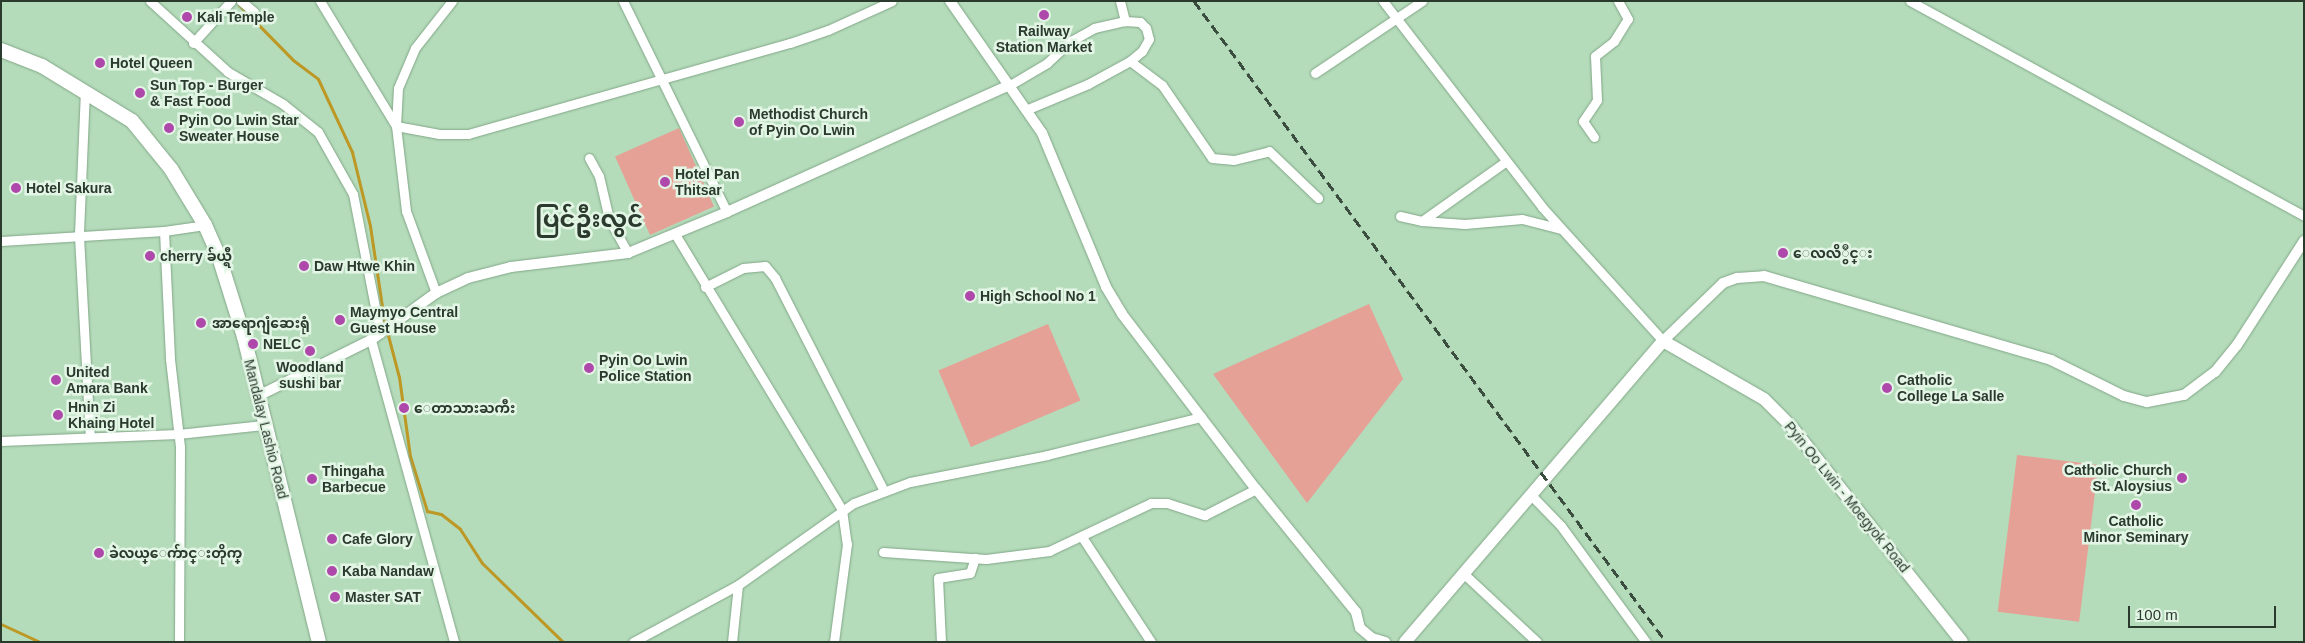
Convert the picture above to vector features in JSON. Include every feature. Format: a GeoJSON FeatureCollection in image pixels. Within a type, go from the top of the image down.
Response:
{"type":"FeatureCollection","features":[{"type":"Feature","properties":{"kind":"highway","name":"Mandalay Lashio Road"},"geometry":{"type":"LineString","coordinates":[[1,50],[42,66],[85,90],[132,121],[171,169],[205,225],[219,257],[258,396],[318,642]]}},
{"type":"Feature","properties":{"kind":"main road"},"geometry":{"type":"LineString","coordinates":[[1404,641],[1663,341]]}},
{"type":"Feature","properties":{"kind":"main road","name":"Pyin Oo Lwin - Moegyok Road"},"geometry":{"type":"LineString","coordinates":[[1663,341],[1764,399],[1791,426],[1962,642]]}},
{"type":"Feature","properties":{"kind":"street"},"geometry":{"type":"LineString","coordinates":[[150,1],[193,43],[228,72],[283,104],[318,132],[352,194],[386,330]]}},
{"type":"Feature","properties":{"kind":"street"},"geometry":{"type":"LineString","coordinates":[[193,43],[231,1]]}},
{"type":"Feature","properties":{"kind":"street"},"geometry":{"type":"LineString","coordinates":[[241,1],[254,12]]}},
{"type":"Feature","properties":{"kind":"street"},"geometry":{"type":"LineString","coordinates":[[320,1],[396,126],[438,134],[468,134],[662,80],[828,30],[892,1]]}},
{"type":"Feature","properties":{"kind":"street"},"geometry":{"type":"LineString","coordinates":[[436,294],[406,211],[396,126],[398,88],[415,48],[452,1]]}},
{"type":"Feature","properties":{"kind":"street"},"geometry":{"type":"LineString","coordinates":[[623,1],[727,212]]}},
{"type":"Feature","properties":{"kind":"street"},"geometry":{"type":"LineString","coordinates":[[950,1],[1028,109],[1058,166],[1106,287],[1122,314],[1256,489],[1356,612],[1362,642]]}},
{"type":"Feature","properties":{"kind":"street"},"geometry":{"type":"LineString","coordinates":[[1120,1],[1125,21]]}},
{"type":"Feature","properties":{"kind":"street"},"geometry":{"type":"LineString","coordinates":[[1383,1],[1505,162],[1561,229],[1663,341],[1723,283],[1737,278],[1764,276],[2051,360],[2124,396],[2146,402],[2184,395],[2215,372],[2237,345],[2304,241]]}},
{"type":"Feature","properties":{"kind":"street"},"geometry":{"type":"LineString","coordinates":[[1315,73],[1397,20],[1422,1]]}},
{"type":"Feature","properties":{"kind":"street"},"geometry":{"type":"LineString","coordinates":[[1594,137],[1583,121],[1597,100],[1595,56],[1614,40],[1628,19],[1618,1]]}},
{"type":"Feature","properties":{"kind":"street"},"geometry":{"type":"LineString","coordinates":[[1910,1],[2304,216]]}},
{"type":"Feature","properties":{"kind":"street"},"geometry":{"type":"LineString","coordinates":[[258,396],[370,340],[436,294],[483,272],[628,253],[727,212],[1010,85],[1047,63],[1071,41],[1094,28],[1125,21],[1140,22],[1148,38],[1142,51],[1130,61],[1088,84],[1028,109]]}},
{"type":"Feature","properties":{"kind":"street"},"geometry":{"type":"LineString","coordinates":[[1130,61],[1162,85],[1212,158],[1234,160],[1269,151],[1318,198]]}},
{"type":"Feature","properties":{"kind":"street"},"geometry":{"type":"LineString","coordinates":[[85,90],[79,236],[90,437]]}},
{"type":"Feature","properties":{"kind":"street"},"geometry":{"type":"LineString","coordinates":[[589,158],[599,176],[609,219],[628,253]]}},
{"type":"Feature","properties":{"kind":"street"},"geometry":{"type":"LineString","coordinates":[[1422,221],[1505,162]]}},
{"type":"Feature","properties":{"kind":"street"},"geometry":{"type":"LineString","coordinates":[[1400,216],[1422,221],[1465,224],[1522,219],[1561,229]]}},
{"type":"Feature","properties":{"kind":"street"},"geometry":{"type":"LineString","coordinates":[[1,241],[164,231],[205,225]]}},
{"type":"Feature","properties":{"kind":"street"},"geometry":{"type":"LineString","coordinates":[[164,231],[170,359],[178,434],[179,642]]}},
{"type":"Feature","properties":{"kind":"street"},"geometry":{"type":"LineString","coordinates":[[675,234],[705,287],[842,510],[846,544],[834,642]]}},
{"type":"Feature","properties":{"kind":"street"},"geometry":{"type":"LineString","coordinates":[[705,287],[744,268],[765,266],[775,278],[884,491]]}},
{"type":"Feature","properties":{"kind":"street"},"geometry":{"type":"LineString","coordinates":[[370,340],[454,642]]}},
{"type":"Feature","properties":{"kind":"street"},"geometry":{"type":"LineString","coordinates":[[633,642],[738,585],[842,510],[884,491],[1202,417]]}},
{"type":"Feature","properties":{"kind":"street"},"geometry":{"type":"LineString","coordinates":[[1,441],[178,434],[264,425]]}},
{"type":"Feature","properties":{"kind":"street"},"geometry":{"type":"LineString","coordinates":[[884,552],[998,558],[1049,551],[1151,503],[1166,503],[1205,516],[1256,489]]}},
{"type":"Feature","properties":{"kind":"street"},"geometry":{"type":"LineString","coordinates":[[1531,495],[1561,526],[1646,642]]}},
{"type":"Feature","properties":{"kind":"street"},"geometry":{"type":"LineString","coordinates":[[1082,537],[1151,642]]}},
{"type":"Feature","properties":{"kind":"street"},"geometry":{"type":"LineString","coordinates":[[941,642],[936,585],[938,578],[970,572],[975,558]]}},
{"type":"Feature","properties":{"kind":"street"},"geometry":{"type":"LineString","coordinates":[[1463,573],[1537,642]]}},
{"type":"Feature","properties":{"kind":"street"},"geometry":{"type":"LineString","coordinates":[[732,642],[738,585]]}},
{"type":"Feature","properties":{"kind":"street"},"geometry":{"type":"LineString","coordinates":[[1360,628],[1372,638],[1385,642]]}},
{"type":"Feature","properties":{"kind":"shaded area","name":"Hotel Pan Thitsar"},"geometry":{"type":"Polygon","coordinates":[[[679,128],[714,207],[650,235],[615,156],[679,128]]]}},
{"type":"Feature","properties":{"kind":"shaded area"},"geometry":{"type":"Polygon","coordinates":[[[1369,304],[1403,379],[1307,503],[1213,374],[1369,304]]]}},
{"type":"Feature","properties":{"kind":"shaded area"},"geometry":{"type":"Polygon","coordinates":[[[1048,324],[1080,400],[971,447],[938,370],[1048,324]]]}},
{"type":"Feature","properties":{"kind":"shaded area"},"geometry":{"type":"Polygon","coordinates":[[[2017,455],[2098,465],[2079,622],[1998,612],[2017,455]]]}},
{"type":"Feature","properties":{"kind":"waterway"},"geometry":{"type":"LineString","coordinates":[[239,5],[293,60],[318,79],[352,152],[370,226],[384,320],[399,377],[410,456],[427,511],[441,514],[460,529],[482,563],[563,642]]}},
{"type":"Feature","properties":{"kind":"waterway"},"geometry":{"type":"LineString","coordinates":[[1,624],[40,642]]}},
{"type":"Feature","properties":{"kind":"railway"},"geometry":{"type":"LineString","coordinates":[[1194,1],[1666,642]]}},
{"type":"Feature","properties":{"kind":"place","name":"Railway Station Market"},"geometry":{"type":"Point","coordinates":[1044,15]}},
{"type":"Feature","properties":{"kind":"place","name":"Kali Temple"},"geometry":{"type":"Point","coordinates":[187,17]}},
{"type":"Feature","properties":{"kind":"place","name":"Hotel Queen"},"geometry":{"type":"Point","coordinates":[100,63]}},
{"type":"Feature","properties":{"kind":"place","name":"Sun Top - Burger & Fast Food"},"geometry":{"type":"Point","coordinates":[140,93]}},
{"type":"Feature","properties":{"kind":"place","name":"Methodist Church of Pyin Oo Lwin"},"geometry":{"type":"Point","coordinates":[739,122]}},
{"type":"Feature","properties":{"kind":"place","name":"Pyin Oo Lwin Star Sweater House"},"geometry":{"type":"Point","coordinates":[169,128]}},
{"type":"Feature","properties":{"kind":"place","name":"Hotel Pan Thitsar"},"geometry":{"type":"Point","coordinates":[665,182]}},
{"type":"Feature","properties":{"kind":"place","name":"Hotel Sakura"},"geometry":{"type":"Point","coordinates":[16,188]}},
{"type":"Feature","properties":{"kind":"place","name":"ေလလိွဳင္း"},"geometry":{"type":"Point","coordinates":[1783,253]}},
{"type":"Feature","properties":{"kind":"place","name":"cherry ခ်ယ္ရီ"},"geometry":{"type":"Point","coordinates":[150,256]}},
{"type":"Feature","properties":{"kind":"place","name":"Daw Htwe Khin"},"geometry":{"type":"Point","coordinates":[304,266]}},
{"type":"Feature","properties":{"kind":"place","name":"High School No 1"},"geometry":{"type":"Point","coordinates":[970,296]}},
{"type":"Feature","properties":{"kind":"place","name":"Maymyo Central Guest House"},"geometry":{"type":"Point","coordinates":[340,320]}},
{"type":"Feature","properties":{"kind":"place","name":"အာရောဂျံဆေးရုံ"},"geometry":{"type":"Point","coordinates":[201,323]}},
{"type":"Feature","properties":{"kind":"place","name":"NELC"},"geometry":{"type":"Point","coordinates":[253,344]}},
{"type":"Feature","properties":{"kind":"place","name":"Woodland sushi bar"},"geometry":{"type":"Point","coordinates":[310,351]}},
{"type":"Feature","properties":{"kind":"place","name":"Pyin Oo Lwin Police Station"},"geometry":{"type":"Point","coordinates":[589,368]}},
{"type":"Feature","properties":{"kind":"place","name":"United Amara Bank"},"geometry":{"type":"Point","coordinates":[56,380]}},
{"type":"Feature","properties":{"kind":"place","name":"Catholic College La Salle"},"geometry":{"type":"Point","coordinates":[1887,388]}},
{"type":"Feature","properties":{"kind":"place","name":"ေတာသားႀကီး"},"geometry":{"type":"Point","coordinates":[404,408]}},
{"type":"Feature","properties":{"kind":"place","name":"Hnin Zi Khaing Hotel"},"geometry":{"type":"Point","coordinates":[58,415]}},
{"type":"Feature","properties":{"kind":"place","name":"Catholic Church St. Aloysius"},"geometry":{"type":"Point","coordinates":[2182,478]}},
{"type":"Feature","properties":{"kind":"place","name":"Thingaha Barbecue"},"geometry":{"type":"Point","coordinates":[312,479]}},
{"type":"Feature","properties":{"kind":"place","name":"Catholic Minor Seminary"},"geometry":{"type":"Point","coordinates":[2136,505]}},
{"type":"Feature","properties":{"kind":"place","name":"Cafe Glory"},"geometry":{"type":"Point","coordinates":[332,539]}},
{"type":"Feature","properties":{"kind":"place","name":"ခဲလယ္ေက်ာင္းတိုက္"},"geometry":{"type":"Point","coordinates":[99,553]}},
{"type":"Feature","properties":{"kind":"place","name":"Kaba Nandaw"},"geometry":{"type":"Point","coordinates":[332,571]}},
{"type":"Feature","properties":{"kind":"place","name":"Master SAT"},"geometry":{"type":"Point","coordinates":[335,597]}},
{"type":"Feature","properties":{"kind":"district","name":"ပြင်ဦးလွင်"},"geometry":{"type":"Point","coordinates":[589,219]}}]}
